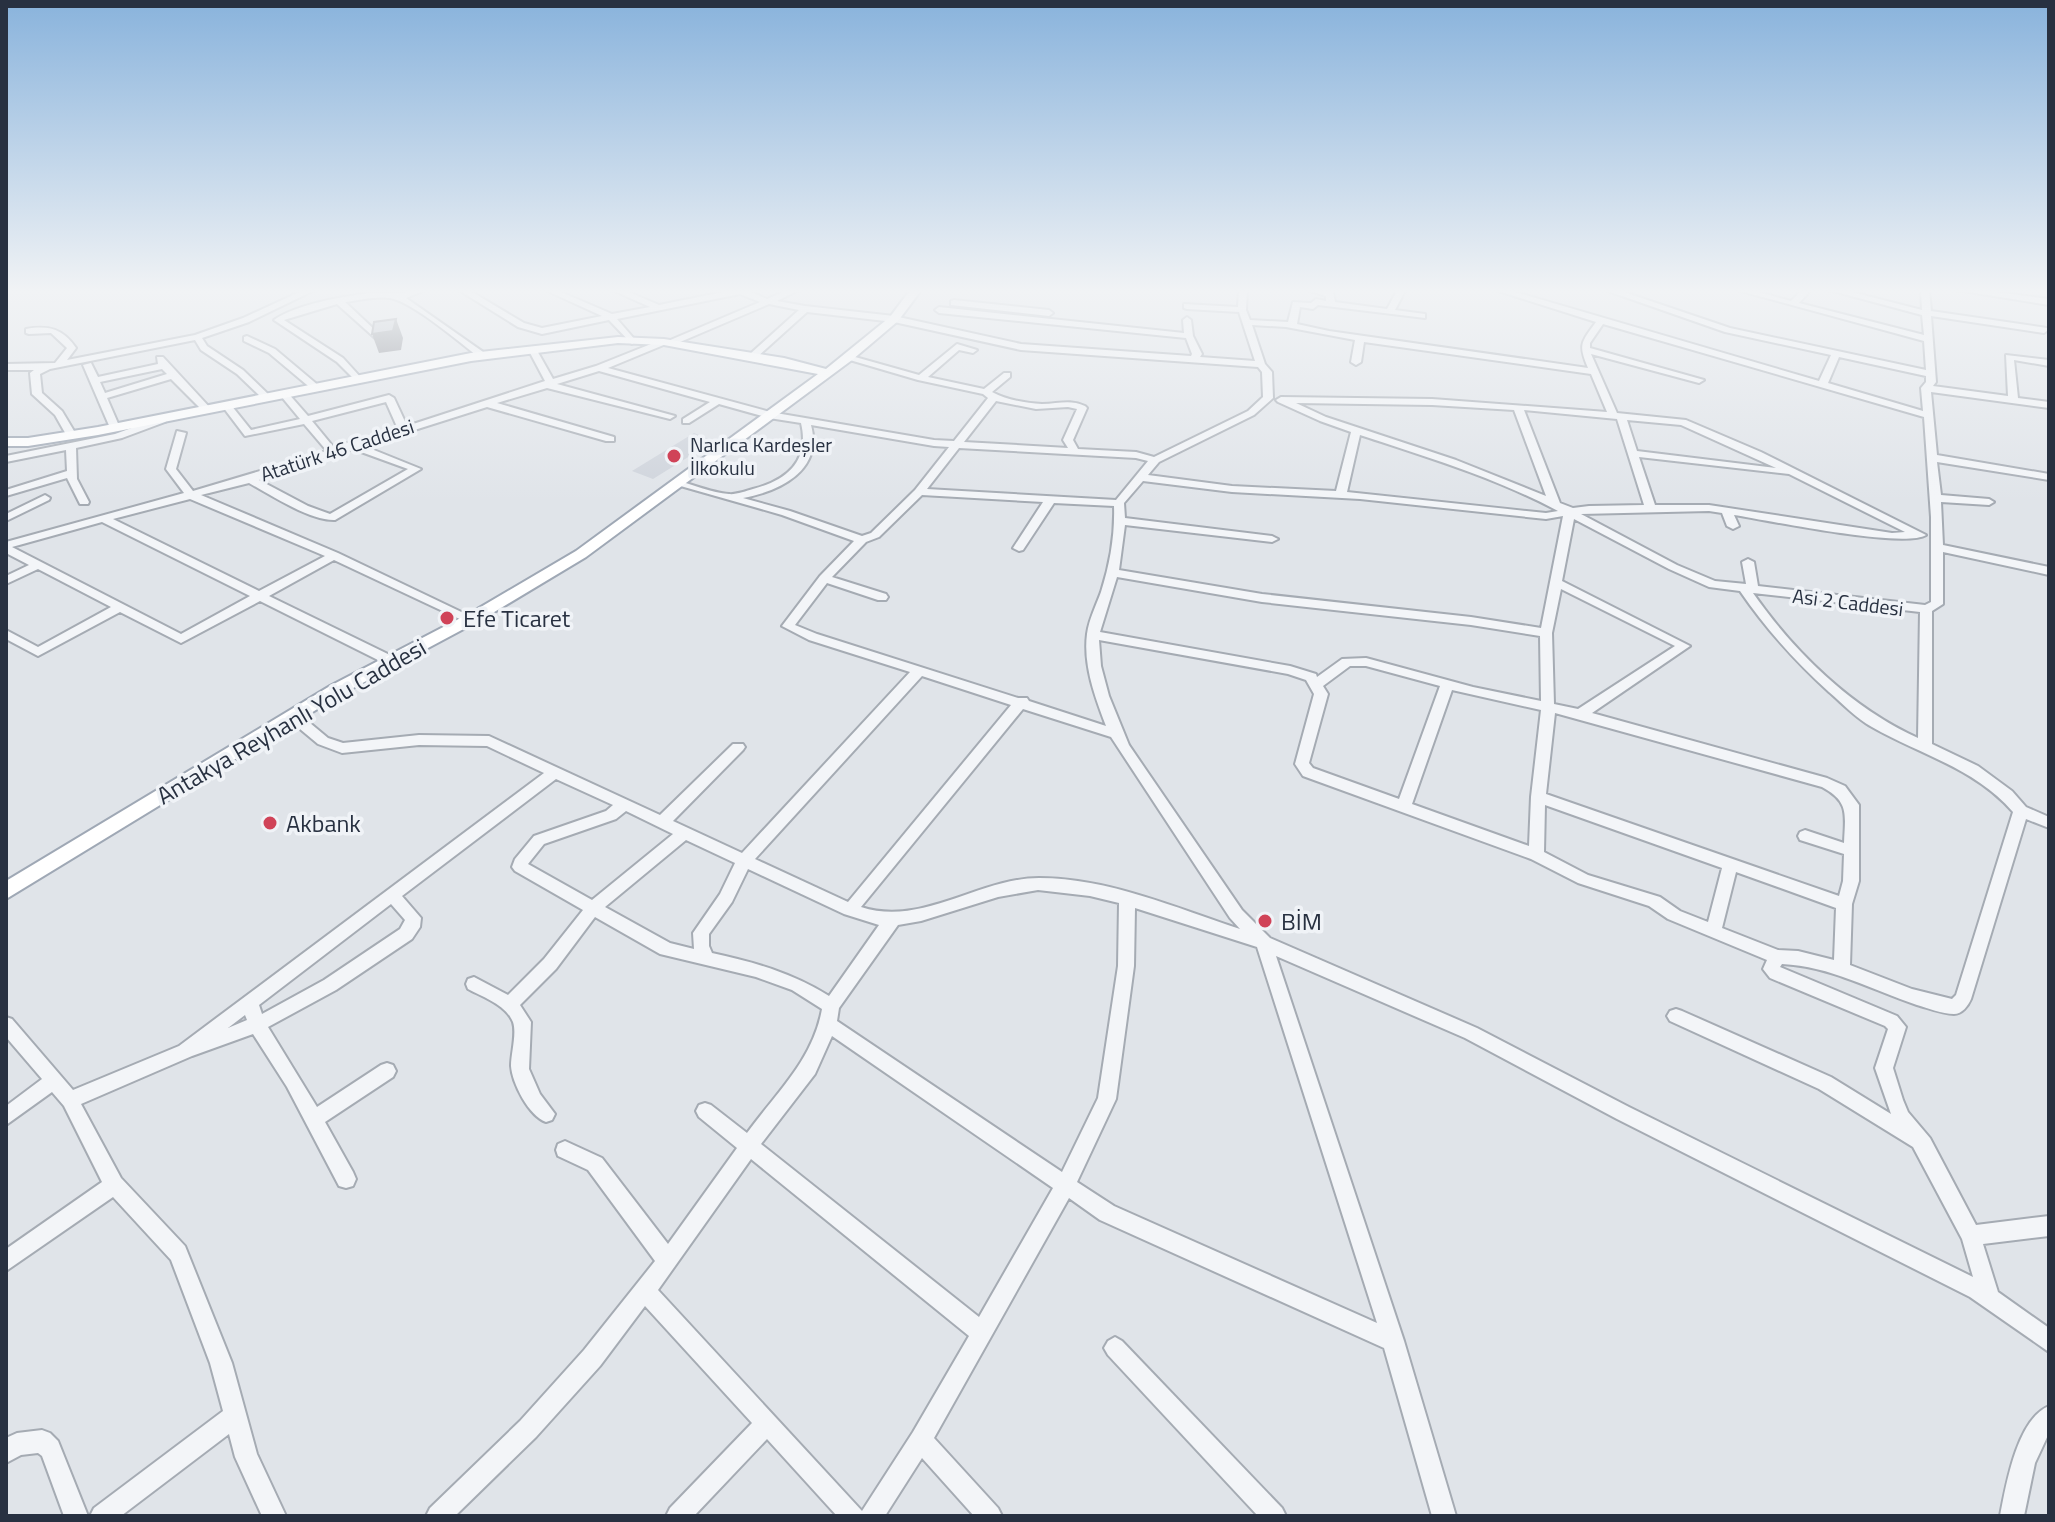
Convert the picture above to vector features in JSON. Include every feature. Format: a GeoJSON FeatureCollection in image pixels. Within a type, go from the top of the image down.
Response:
{"type":"FeatureCollection","features":[{"type":"Feature","properties":{"kind":"main road"},"geometry":{"type":"LineString","coordinates":[[6,442],[71,442],[115,428],[462,360]]}},
{"type":"Feature","properties":{"kind":"main road"},"geometry":{"type":"LineString","coordinates":[[771,360],[828,373]]}},
{"type":"Feature","properties":{"kind":"main road","name":"Antakya Reyhanlı Yolu Caddesi"},"geometry":{"type":"LineString","coordinates":[[6,891],[293,716],[581,554],[845,360]]}},
{"type":"Feature","properties":{"kind":"street"},"geometry":{"type":"LineString","coordinates":[[59,360],[35,373],[34,387],[42,399],[59,413],[71,442],[71,473],[84,502]]}},
{"type":"Feature","properties":{"kind":"street"},"geometry":{"type":"LineString","coordinates":[[6,367],[52,366],[82,360]]}},
{"type":"Feature","properties":{"kind":"street"},"geometry":{"type":"LineString","coordinates":[[222,360],[240,372],[267,398]]}},
{"type":"Feature","properties":{"kind":"street"},"geometry":{"type":"LineString","coordinates":[[283,360],[316,388]]}},
{"type":"Feature","properties":{"kind":"street"},"geometry":{"type":"LineString","coordinates":[[340,360],[358,380]]}},
{"type":"Feature","properties":{"kind":"street"},"geometry":{"type":"LineString","coordinates":[[537,360],[547,383],[670,416]]}},
{"type":"Feature","properties":{"kind":"street","name":"Atatürk 46 Caddesi"},"geometry":{"type":"LineString","coordinates":[[6,547],[250,479],[620,360]]}},
{"type":"Feature","properties":{"kind":"street"},"geometry":{"type":"LineString","coordinates":[[855,360],[1043,407],[1079,405],[1083,412],[1068,440],[1076,453]]}},
{"type":"Feature","properties":{"kind":"street"},"geometry":{"type":"LineString","coordinates":[[921,378],[942,360]]}},
{"type":"Feature","properties":{"kind":"street"},"geometry":{"type":"LineString","coordinates":[[1194,360],[1261,364]]}},
{"type":"Feature","properties":{"kind":"street"},"geometry":{"type":"LineString","coordinates":[[1260,360],[1267,372],[1275,399]]}},
{"type":"Feature","properties":{"kind":"street"},"geometry":{"type":"LineString","coordinates":[[1513,360],[1594,372]]}},
{"type":"Feature","properties":{"kind":"street"},"geometry":{"type":"LineString","coordinates":[[1589,360],[1617,414],[1650,508]]}},
{"type":"Feature","properties":{"kind":"street"},"geometry":{"type":"LineString","coordinates":[[1623,360],[1699,380]]}},
{"type":"Feature","properties":{"kind":"street"},"geometry":{"type":"LineString","coordinates":[[1734,360],[1928,415]]}},
{"type":"Feature","properties":{"kind":"street"},"geometry":{"type":"LineString","coordinates":[[1822,386],[1833,360]]}},
{"type":"Feature","properties":{"kind":"street"},"geometry":{"type":"LineString","coordinates":[[1867,360],[1930,374]]}},
{"type":"Feature","properties":{"kind":"street","name":"Asi 2 Caddesi"},"geometry":{"type":"LineString","coordinates":[[1275,399],[1356,431],[1452,462],[1555,504],[1696,578],[1749,590],[1926,609],[1937,604],[1939,583],[1934,458],[1926,388],[1931,382],[1929,360]]}},
{"type":"Feature","properties":{"kind":"street"},"geometry":{"type":"LineString","coordinates":[[2009,360],[2013,400]]}},
{"type":"Feature","properties":{"kind":"street"},"geometry":{"type":"LineString","coordinates":[[2029,360],[2049,363]]}},
{"type":"Feature","properties":{"kind":"street"},"geometry":{"type":"LineString","coordinates":[[95,380],[161,362],[208,411]]}},
{"type":"Feature","properties":{"kind":"street"},"geometry":{"type":"LineString","coordinates":[[88,365],[115,428]]}},
{"type":"Feature","properties":{"kind":"street"},"geometry":{"type":"LineString","coordinates":[[599,368],[769,415],[805,421],[954,445],[1136,455],[1155,460]]}},
{"type":"Feature","properties":{"kind":"street"},"geometry":{"type":"LineString","coordinates":[[101,397],[175,375]]}},
{"type":"Feature","properties":{"kind":"street"},"geometry":{"type":"LineString","coordinates":[[1007,375],[919,492],[875,535],[862,540],[824,578],[788,626],[813,637],[1022,701],[1092,729],[1114,733]]}},
{"type":"Feature","properties":{"kind":"street"},"geometry":{"type":"LineString","coordinates":[[1926,388],[2049,405]]}},
{"type":"Feature","properties":{"kind":"street"},"geometry":{"type":"LineString","coordinates":[[284,394],[332,451]]}},
{"type":"Feature","properties":{"kind":"street"},"geometry":{"type":"LineString","coordinates":[[228,407],[249,434],[389,398],[403,429]]}},
{"type":"Feature","properties":{"kind":"street"},"geometry":{"type":"LineString","coordinates":[[1444,1516],[1393,1341],[1264,943],[1245,924],[1162,809],[1114,733],[1095,663],[1094,635],[1113,573],[1121,521],[1119,503],[1155,460],[1275,399],[1432,402],[1617,414],[1683,422],[1793,472],[1935,543],[2049,571]]}},
{"type":"Feature","properties":{"kind":"street"},"geometry":{"type":"LineString","coordinates":[[686,421],[717,401]]}},
{"type":"Feature","properties":{"kind":"street"},"geometry":{"type":"LineString","coordinates":[[484,403],[610,439]]}},
{"type":"Feature","properties":{"kind":"street"},"geometry":{"type":"LineString","coordinates":[[1518,407],[1555,504]]}},
{"type":"Feature","properties":{"kind":"street"},"geometry":{"type":"LineString","coordinates":[[6,459],[71,442],[142,429],[162,420]]}},
{"type":"Feature","properties":{"kind":"street"},"geometry":{"type":"LineString","coordinates":[[729,497],[759,493],[794,472],[808,452],[811,436],[805,421]]}},
{"type":"Feature","properties":{"kind":"street"},"geometry":{"type":"LineString","coordinates":[[1341,495],[1356,431]]}},
{"type":"Feature","properties":{"kind":"street"},"geometry":{"type":"LineString","coordinates":[[181,433],[171,469],[191,495],[334,555],[470,619]]}},
{"type":"Feature","properties":{"kind":"street"},"geometry":{"type":"LineString","coordinates":[[250,479],[304,508],[331,518],[416,469],[351,445]]}},
{"type":"Feature","properties":{"kind":"street"},"geometry":{"type":"LineString","coordinates":[[1632,453],[1793,472]]}},
{"type":"Feature","properties":{"kind":"street"},"geometry":{"type":"LineString","coordinates":[[1934,458],[2049,477]]}},
{"type":"Feature","properties":{"kind":"street"},"geometry":{"type":"LineString","coordinates":[[6,493],[71,473]]}},
{"type":"Feature","properties":{"kind":"street"},"geometry":{"type":"LineString","coordinates":[[1140,477],[1232,489],[1341,495],[1546,516],[1570,511],[1650,508],[1742,509],[1892,536],[1920,535]]}},
{"type":"Feature","properties":{"kind":"street"},"geometry":{"type":"LineString","coordinates":[[675,483],[786,513],[862,540]]}},
{"type":"Feature","properties":{"kind":"street"},"geometry":{"type":"LineString","coordinates":[[919,492],[1119,503]]}},
{"type":"Feature","properties":{"kind":"street"},"geometry":{"type":"LineString","coordinates":[[6,518],[45,498]]}},
{"type":"Feature","properties":{"kind":"street"},"geometry":{"type":"LineString","coordinates":[[1935,498],[1989,502]]}},
{"type":"Feature","properties":{"kind":"street"},"geometry":{"type":"LineString","coordinates":[[1019,548],[1050,500]]}},
{"type":"Feature","properties":{"kind":"street"},"geometry":{"type":"LineString","coordinates":[[1726,510],[1733,526]]}},
{"type":"Feature","properties":{"kind":"street"},"geometry":{"type":"LineString","coordinates":[[1536,855],[1547,706],[1546,633],[1570,511]]}},
{"type":"Feature","properties":{"kind":"street"},"geometry":{"type":"LineString","coordinates":[[104,519],[391,661]]}},
{"type":"Feature","properties":{"kind":"street"},"geometry":{"type":"LineString","coordinates":[[1121,521],[1272,539]]}},
{"type":"Feature","properties":{"kind":"street"},"geometry":{"type":"LineString","coordinates":[[6,547],[181,639],[334,555]]}},
{"type":"Feature","properties":{"kind":"street"},"geometry":{"type":"LineString","coordinates":[[1748,562],[1749,590],[1773,631],[1800,661],[1857,711],[1980,774],[2010,796],[2021,811],[2049,823]]}},
{"type":"Feature","properties":{"kind":"street"},"geometry":{"type":"LineString","coordinates":[[6,580],[38,565]]}},
{"type":"Feature","properties":{"kind":"street"},"geometry":{"type":"LineString","coordinates":[[1113,573],[1262,598],[1471,621],[1546,633]]}},
{"type":"Feature","properties":{"kind":"street"},"geometry":{"type":"LineString","coordinates":[[824,578],[882,597]]}},
{"type":"Feature","properties":{"kind":"street"},"geometry":{"type":"LineString","coordinates":[[1556,582],[1684,646],[1580,714]]}},
{"type":"Feature","properties":{"kind":"street"},"geometry":{"type":"LineString","coordinates":[[6,634],[38,652],[121,607]]}},
{"type":"Feature","properties":{"kind":"street"},"geometry":{"type":"LineString","coordinates":[[1925,745],[1926,609]]}},
{"type":"Feature","properties":{"kind":"street"},"geometry":{"type":"LineString","coordinates":[[1094,635],[1290,670],[1311,677],[1321,694],[1302,764],[1308,772],[1536,855],[1583,879],[1654,901],[1674,915],[1777,957],[1791,956],[1842,970],[1918,1000],[1955,1007],[1963,999],[2021,811]]}},
{"type":"Feature","properties":{"kind":"street"},"geometry":{"type":"LineString","coordinates":[[1316,684],[1347,662],[1366,662],[1447,685],[1580,714],[1827,783],[1840,790],[1852,805],[1851,881],[1844,904],[1842,970]]}},
{"type":"Feature","properties":{"kind":"street"},"geometry":{"type":"LineString","coordinates":[[706,957],[701,946],[701,933],[726,898],[744,861],[920,670]]}},
{"type":"Feature","properties":{"kind":"street"},"geometry":{"type":"LineString","coordinates":[[1404,805],[1447,685]]}},
{"type":"Feature","properties":{"kind":"street"},"geometry":{"type":"LineString","coordinates":[[850,910],[1022,701]]}},
{"type":"Feature","properties":{"kind":"street"},"geometry":{"type":"LineString","coordinates":[[293,716],[323,741],[342,748],[419,740],[489,741],[850,910],[877,919],[921,915],[998,891],[1038,884],[1090,890],[1127,899],[1264,943],[1471,1033],[1989,1299],[2049,1341]]}},
{"type":"Feature","properties":{"kind":"street"},"geometry":{"type":"LineString","coordinates":[[662,822],[738,747]]}},
{"type":"Feature","properties":{"kind":"street"},"geometry":{"type":"LineString","coordinates":[[185,1051],[554,773]]}},
{"type":"Feature","properties":{"kind":"street"},"geometry":{"type":"LineString","coordinates":[[1538,797],[1844,904]]}},
{"type":"Feature","properties":{"kind":"street"},"geometry":{"type":"LineString","coordinates":[[624,805],[611,815],[539,840],[520,867],[666,949],[757,970],[798,985],[829,1015],[1107,1213],[1393,1341]]}},
{"type":"Feature","properties":{"kind":"street"},"geometry":{"type":"LineString","coordinates":[[510,1004],[550,964],[594,907],[684,833]]}},
{"type":"Feature","properties":{"kind":"street"},"geometry":{"type":"LineString","coordinates":[[1805,836],[1852,851]]}},
{"type":"Feature","properties":{"kind":"street"},"geometry":{"type":"LineString","coordinates":[[1713,931],[1731,864]]}},
{"type":"Feature","properties":{"kind":"street"},"geometry":{"type":"LineString","coordinates":[[70,1100],[185,1051],[257,1025],[343,979],[412,927],[413,918],[391,894]]}},
{"type":"Feature","properties":{"kind":"street"},"geometry":{"type":"LineString","coordinates":[[872,1516],[921,1440],[1065,1186],[1107,1099],[1126,966],[1127,899]]}},
{"type":"Feature","properties":{"kind":"street"},"geometry":{"type":"LineString","coordinates":[[438,1516],[528,1429],[668,1261],[809,1068],[829,1015],[893,919]]}},
{"type":"Feature","properties":{"kind":"street"},"geometry":{"type":"LineString","coordinates":[[1227,930],[1245,924]]}},
{"type":"Feature","properties":{"kind":"street"},"geometry":{"type":"LineString","coordinates":[[1777,957],[1771,969],[1776,973],[1891,1021],[1897,1027],[1884,1068],[1902,1118],[1923,1144],[1971,1236],[1989,1299]]}},
{"type":"Feature","properties":{"kind":"street"},"geometry":{"type":"LineString","coordinates":[[474,984],[510,1004],[522,1022],[520,1069],[533,1100],[546,1114]]}},
{"type":"Feature","properties":{"kind":"street"},"geometry":{"type":"LineString","coordinates":[[249,1001],[257,1025],[346,1179]]}},
{"type":"Feature","properties":{"kind":"street"},"geometry":{"type":"LineString","coordinates":[[1676,1016],[1825,1083],[1923,1144]]}},
{"type":"Feature","properties":{"kind":"street"},"geometry":{"type":"LineString","coordinates":[[6,1024],[70,1100],[114,1185],[178,1253],[221,1363],[246,1457],[274,1516]]}},
{"type":"Feature","properties":{"kind":"street"},"geometry":{"type":"LineString","coordinates":[[314,1119],[387,1071]]}},
{"type":"Feature","properties":{"kind":"street"},"geometry":{"type":"LineString","coordinates":[[6,1117],[52,1082]]}},
{"type":"Feature","properties":{"kind":"street"},"geometry":{"type":"LineString","coordinates":[[705,1111],[982,1333]]}},
{"type":"Feature","properties":{"kind":"street"},"geometry":{"type":"LineString","coordinates":[[565,1150],[595,1164],[668,1261]]}},
{"type":"Feature","properties":{"kind":"street"},"geometry":{"type":"LineString","coordinates":[[6,1261],[114,1185]]}},
{"type":"Feature","properties":{"kind":"street"},"geometry":{"type":"LineString","coordinates":[[1971,1236],[2049,1226]]}},
{"type":"Feature","properties":{"kind":"street"},"geometry":{"type":"LineString","coordinates":[[645,1291],[853,1516]]}},
{"type":"Feature","properties":{"kind":"street"},"geometry":{"type":"LineString","coordinates":[[1115,1348],[1274,1516]]}},
{"type":"Feature","properties":{"kind":"street"},"geometry":{"type":"LineString","coordinates":[[102,1516],[235,1416]]}},
{"type":"Feature","properties":{"kind":"street"},"geometry":{"type":"LineString","coordinates":[[2012,1516],[2018,1480],[2041,1424],[2049,1417]]}},
{"type":"Feature","properties":{"kind":"street"},"geometry":{"type":"LineString","coordinates":[[678,1516],[766,1424]]}},
{"type":"Feature","properties":{"kind":"street"},"geometry":{"type":"LineString","coordinates":[[921,1440],[990,1516]]}},
{"type":"Feature","properties":{"kind":"street"},"geometry":{"type":"LineString","coordinates":[[6,1452],[17,1444],[42,1441],[50,1449],[76,1516]]}},
{"type":"Feature","properties":{"kind":"shaded area","name":"Narlıca Kardeşler İlkokulu"},"geometry":{"type":"Polygon","coordinates":[[[694,433],[714,441],[653,479],[632,471],[694,433]]]}},
{"type":"Feature","properties":{"kind":"place","name":"Narlıca Kardeşler İlkokulu"},"geometry":{"type":"Point","coordinates":[674,456]}},
{"type":"Feature","properties":{"kind":"place","name":"Efe Ticaret"},"geometry":{"type":"Point","coordinates":[447,618]}},
{"type":"Feature","properties":{"kind":"place","name":"Akbank"},"geometry":{"type":"Point","coordinates":[270,823]}},
{"type":"Feature","properties":{"kind":"place","name":"BİM"},"geometry":{"type":"Point","coordinates":[1265,921]}}]}
